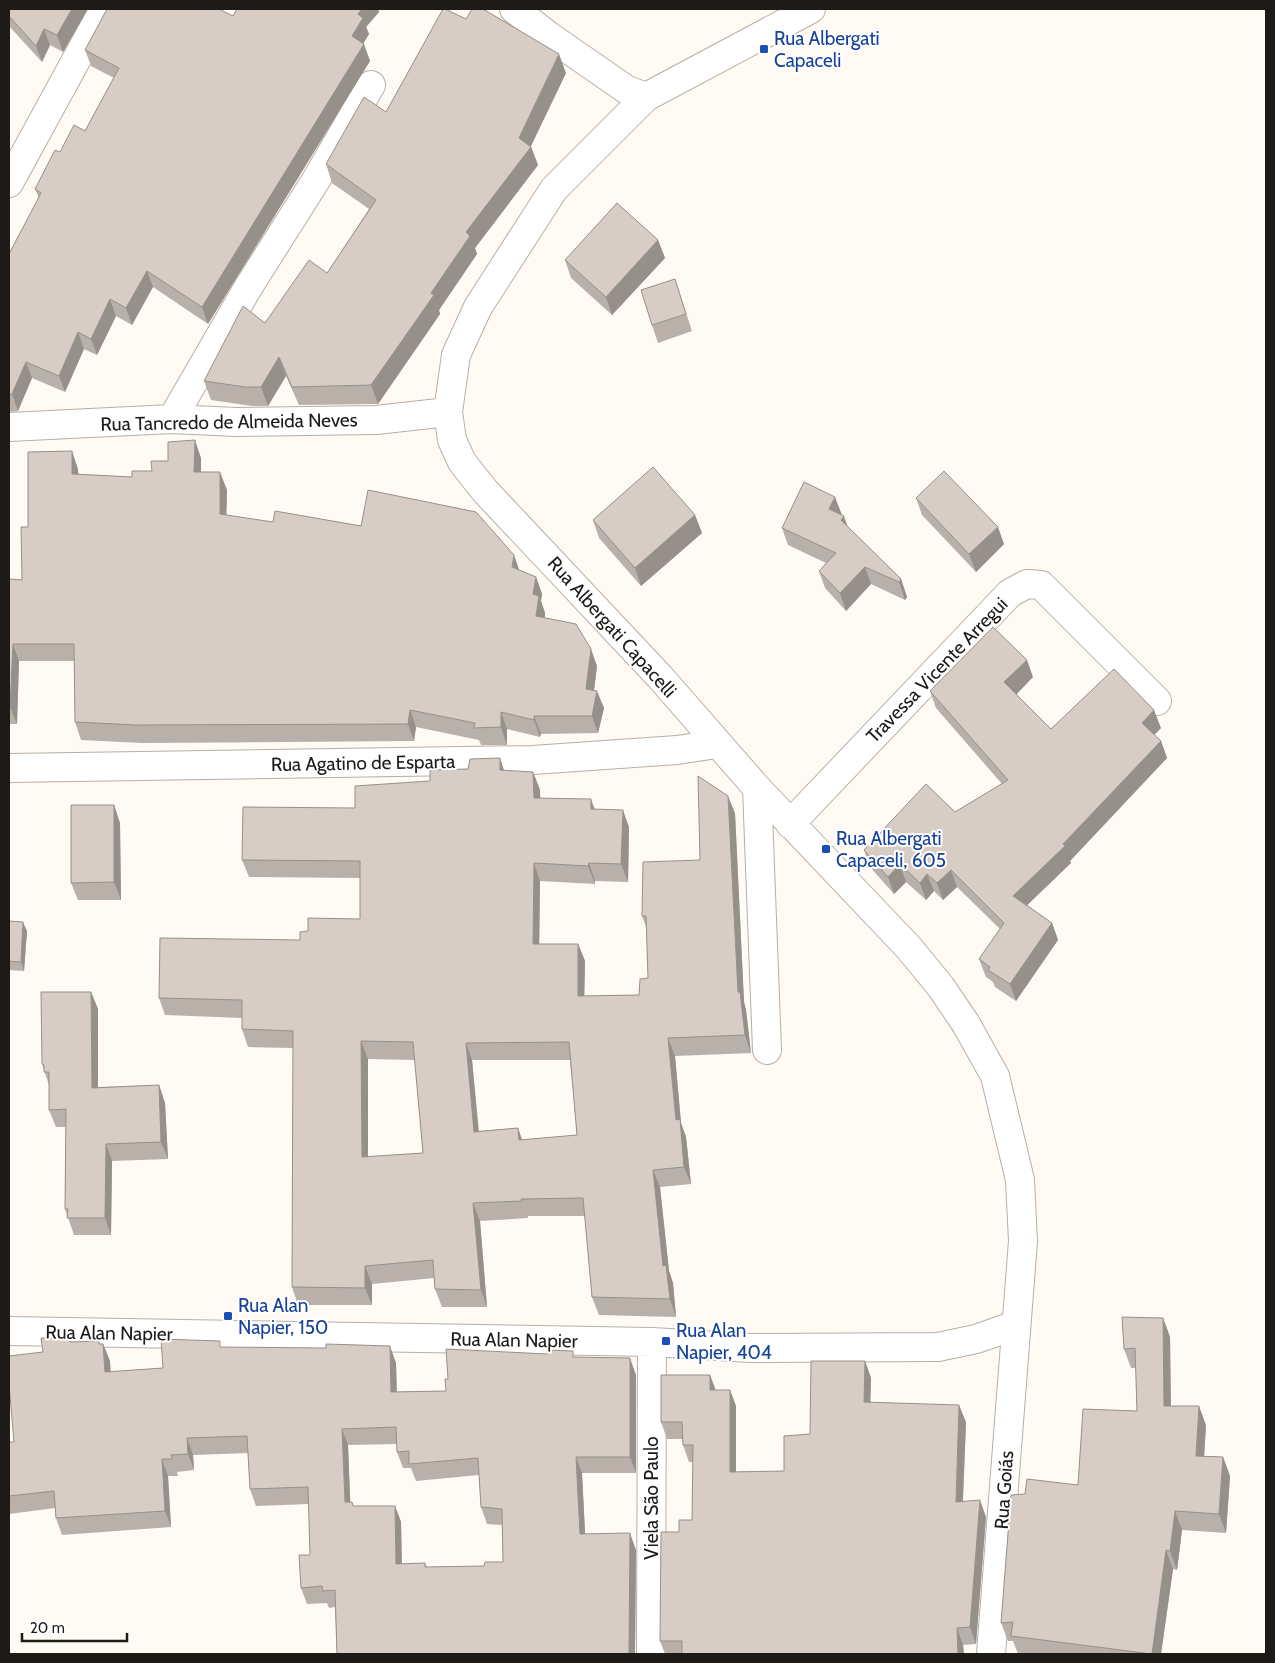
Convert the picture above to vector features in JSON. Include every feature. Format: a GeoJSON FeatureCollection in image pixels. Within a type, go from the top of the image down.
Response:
{"type":"FeatureCollection","features":[{"type":"Feature","properties":{"kind":"street"},"geometry":{"type":"LineString","coordinates":[[9,183],[104,9]]}},
{"type":"Feature","properties":{"kind":"street"},"geometry":{"type":"LineString","coordinates":[[514,9],[549,36],[627,90],[646,96]]}},
{"type":"Feature","properties":{"kind":"street","name":"Rua Albergati Capacelli"},"geometry":{"type":"LineString","coordinates":[[811,9],[646,96],[554,189],[478,308],[456,355],[448,412],[452,440],[462,462],[485,491],[660,677],[717,744],[790,824],[909,948],[966,1024],[995,1076],[1020,1180],[1023,1240],[1016,1325]]}},
{"type":"Feature","properties":{"kind":"street"},"geometry":{"type":"LineString","coordinates":[[172,420],[249,286],[316,180],[371,85]]}},
{"type":"Feature","properties":{"kind":"street","name":"Rua Tancredo de Almeida Neves"},"geometry":{"type":"LineString","coordinates":[[9,427],[172,420],[236,422],[376,420],[448,412]]}},
{"type":"Feature","properties":{"kind":"street","name":"Travessa Vicente Arregui"},"geometry":{"type":"LineString","coordinates":[[790,824],[1010,593],[1027,584],[1041,585],[1157,701]]}},
{"type":"Feature","properties":{"kind":"street","name":"Rua Agatino de Esparta"},"geometry":{"type":"LineString","coordinates":[[9,768],[533,760],[677,750],[717,744]]}},
{"type":"Feature","properties":{"kind":"street"},"geometry":{"type":"LineString","coordinates":[[758,788],[767,1050]]}},
{"type":"Feature","properties":{"kind":"street","name":"Rua Alan Napier"},"geometry":{"type":"LineString","coordinates":[[9,1331],[652,1342],[752,1348],[938,1347],[976,1340],[1016,1325]]}},
{"type":"Feature","properties":{"kind":"street","name":"Rua Goiás"},"geometry":{"type":"LineString","coordinates":[[991,1654],[1016,1325]]}},
{"type":"Feature","properties":{"kind":"street","name":"Viela São Paulo"},"geometry":{"type":"LineString","coordinates":[[651,1654],[652,1342]]}},
{"type":"Feature","properties":{"kind":"building"},"geometry":{"type":"Polygon","coordinates":[[[9,9],[72,9],[57,35],[44,29],[36,46],[9,16],[9,9]]]}},
{"type":"Feature","properties":{"kind":"building"},"geometry":{"type":"Polygon","coordinates":[[[107,9],[219,9],[233,16],[237,9],[362,9],[358,14],[363,18],[352,36],[364,44],[202,307],[147,271],[126,308],[110,299],[91,339],[78,332],[59,376],[26,362],[12,394],[9,395],[9,254],[41,193],[35,189],[55,150],[60,152],[74,125],[85,131],[119,68],[85,50],[107,9]]]}},
{"type":"Feature","properties":{"kind":"building"},"geometry":{"type":"Polygon","coordinates":[[[443,9],[466,19],[472,9],[483,9],[559,54],[519,138],[531,147],[466,232],[470,236],[431,293],[434,295],[371,385],[292,387],[279,357],[261,387],[245,387],[204,381],[243,306],[265,323],[309,260],[327,273],[376,200],[326,164],[364,97],[386,112],[443,9]]]}},
{"type":"Feature","properties":{"kind":"building"},"geometry":{"type":"Polygon","coordinates":[[[617,203],[658,240],[606,297],[565,260],[617,203]]]}},
{"type":"Feature","properties":{"kind":"building"},"geometry":{"type":"Polygon","coordinates":[[[675,279],[686,314],[652,325],[641,290],[675,279]]]}},
{"type":"Feature","properties":{"kind":"building"},"geometry":{"type":"Polygon","coordinates":[[[195,440],[194,472],[220,472],[220,514],[273,522],[275,511],[361,526],[368,490],[476,512],[514,555],[512,567],[536,577],[533,594],[539,596],[536,616],[576,624],[591,649],[586,689],[597,691],[592,716],[534,716],[534,720],[501,712],[501,727],[474,728],[475,723],[410,710],[408,724],[136,725],[75,722],[74,644],[13,644],[9,707],[9,579],[22,580],[21,527],[28,527],[28,452],[72,451],[72,474],[132,477],[132,471],[152,471],[151,461],[168,461],[168,442],[195,440]]]}},
{"type":"Feature","properties":{"kind":"building"},"geometry":{"type":"Polygon","coordinates":[[[653,467],[695,515],[635,568],[593,520],[653,467]]]}},
{"type":"Feature","properties":{"kind":"building"},"geometry":{"type":"Polygon","coordinates":[[[944,471],[998,527],[969,554],[916,498],[944,471]]]}},
{"type":"Feature","properties":{"kind":"building"},"geometry":{"type":"Polygon","coordinates":[[[804,482],[835,497],[829,509],[844,516],[841,520],[901,579],[899,582],[865,567],[840,593],[819,571],[836,553],[782,528],[804,482]]]}},
{"type":"Feature","properties":{"kind":"building"},"geometry":{"type":"Polygon","coordinates":[[[993,627],[1027,660],[1004,682],[1051,729],[1114,669],[1154,710],[1142,723],[1161,741],[1063,844],[1065,846],[1013,896],[1052,923],[1010,984],[988,970],[990,967],[979,959],[1004,923],[951,870],[937,883],[927,874],[920,883],[900,864],[888,877],[864,850],[926,784],[955,812],[1008,780],[930,691],[993,627]]]}},
{"type":"Feature","properties":{"kind":"building"},"geometry":{"type":"Polygon","coordinates":[[[500,758],[500,770],[533,772],[534,798],[591,799],[591,809],[623,810],[621,864],[589,863],[588,866],[534,863],[533,944],[578,944],[578,996],[639,995],[640,979],[648,978],[646,916],[642,916],[643,862],[700,860],[698,776],[728,796],[738,992],[740,992],[745,1035],[668,1038],[676,1120],[680,1119],[684,1167],[653,1170],[663,1266],[666,1265],[670,1299],[592,1297],[583,1198],[521,1199],[522,1201],[473,1203],[481,1290],[435,1289],[433,1260],[365,1266],[365,1288],[292,1287],[293,1031],[242,1029],[242,1000],[159,998],[160,938],[300,940],[300,932],[308,931],[308,918],[360,919],[360,861],[242,860],[243,807],[355,808],[355,786],[430,781],[430,770],[468,769],[470,759],[500,758]],[[361,1041],[362,1157],[423,1153],[413,1042],[361,1041]],[[569,1042],[466,1043],[474,1132],[518,1128],[519,1140],[577,1135],[569,1042]]]}},
{"type":"Feature","properties":{"kind":"building"},"geometry":{"type":"Polygon","coordinates":[[[71,805],[114,805],[114,882],[71,883],[71,805]]]}},
{"type":"Feature","properties":{"kind":"building"},"geometry":{"type":"Polygon","coordinates":[[[9,921],[23,922],[21,962],[9,961],[9,921]]]}},
{"type":"Feature","properties":{"kind":"building"},"geometry":{"type":"Polygon","coordinates":[[[41,992],[91,992],[92,1088],[159,1085],[161,1142],[106,1144],[105,1218],[67,1218],[68,1209],[65,1209],[66,1109],[49,1110],[49,1072],[44,1072],[44,1065],[42,1064],[41,992]]]}},
{"type":"Feature","properties":{"kind":"building"},"geometry":{"type":"Polygon","coordinates":[[[1122,1317],[1163,1318],[1164,1406],[1199,1406],[1196,1456],[1223,1457],[1219,1514],[1175,1511],[1170,1551],[1166,1550],[1152,1654],[1011,1636],[1013,1622],[1001,1623],[1011,1495],[1025,1494],[1027,1479],[1078,1485],[1083,1409],[1137,1411],[1135,1348],[1124,1349],[1122,1317]]]}},
{"type":"Feature","properties":{"kind":"building"},"geometry":{"type":"Polygon","coordinates":[[[41,1338],[70,1338],[70,1342],[99,1341],[99,1344],[103,1344],[105,1372],[163,1368],[161,1339],[220,1341],[220,1347],[326,1348],[326,1344],[390,1346],[391,1392],[446,1391],[445,1379],[448,1379],[446,1349],[547,1354],[547,1350],[573,1351],[573,1357],[630,1358],[630,1457],[576,1457],[580,1534],[630,1533],[629,1654],[337,1654],[335,1590],[323,1591],[322,1586],[301,1588],[299,1555],[310,1555],[308,1487],[250,1489],[247,1436],[187,1438],[188,1454],[171,1455],[172,1459],[162,1459],[165,1511],[56,1518],[54,1491],[9,1496],[9,1442],[14,1442],[9,1384],[9,1356],[43,1352],[41,1338]],[[396,1427],[342,1429],[345,1502],[352,1502],[353,1506],[395,1506],[396,1564],[425,1563],[425,1567],[484,1566],[485,1562],[503,1562],[502,1509],[481,1507],[478,1458],[409,1464],[409,1451],[397,1452],[396,1427]]]}},
{"type":"Feature","properties":{"kind":"building"},"geometry":{"type":"Polygon","coordinates":[[[811,1361],[865,1361],[864,1402],[959,1405],[956,1502],[980,1500],[970,1627],[957,1628],[958,1654],[682,1654],[682,1641],[660,1641],[661,1532],[679,1532],[679,1520],[692,1520],[693,1445],[683,1445],[682,1422],[661,1422],[661,1375],[710,1375],[710,1390],[730,1390],[730,1472],[784,1471],[784,1436],[810,1434],[811,1361]]]}},
{"type":"Feature","properties":{"kind":"place","name":"Rua Albergati Capaceli"},"geometry":{"type":"Point","coordinates":[764,49]}},
{"type":"Feature","properties":{"kind":"place","name":"Rua Albergati Capaceli, 605"},"geometry":{"type":"Point","coordinates":[826,849]}},
{"type":"Feature","properties":{"kind":"place","name":"Rua Alan Napier, 150"},"geometry":{"type":"Point","coordinates":[228,1316]}},
{"type":"Feature","properties":{"kind":"place","name":"Rua Alan Napier, 404"},"geometry":{"type":"Point","coordinates":[666,1341]}}]}
